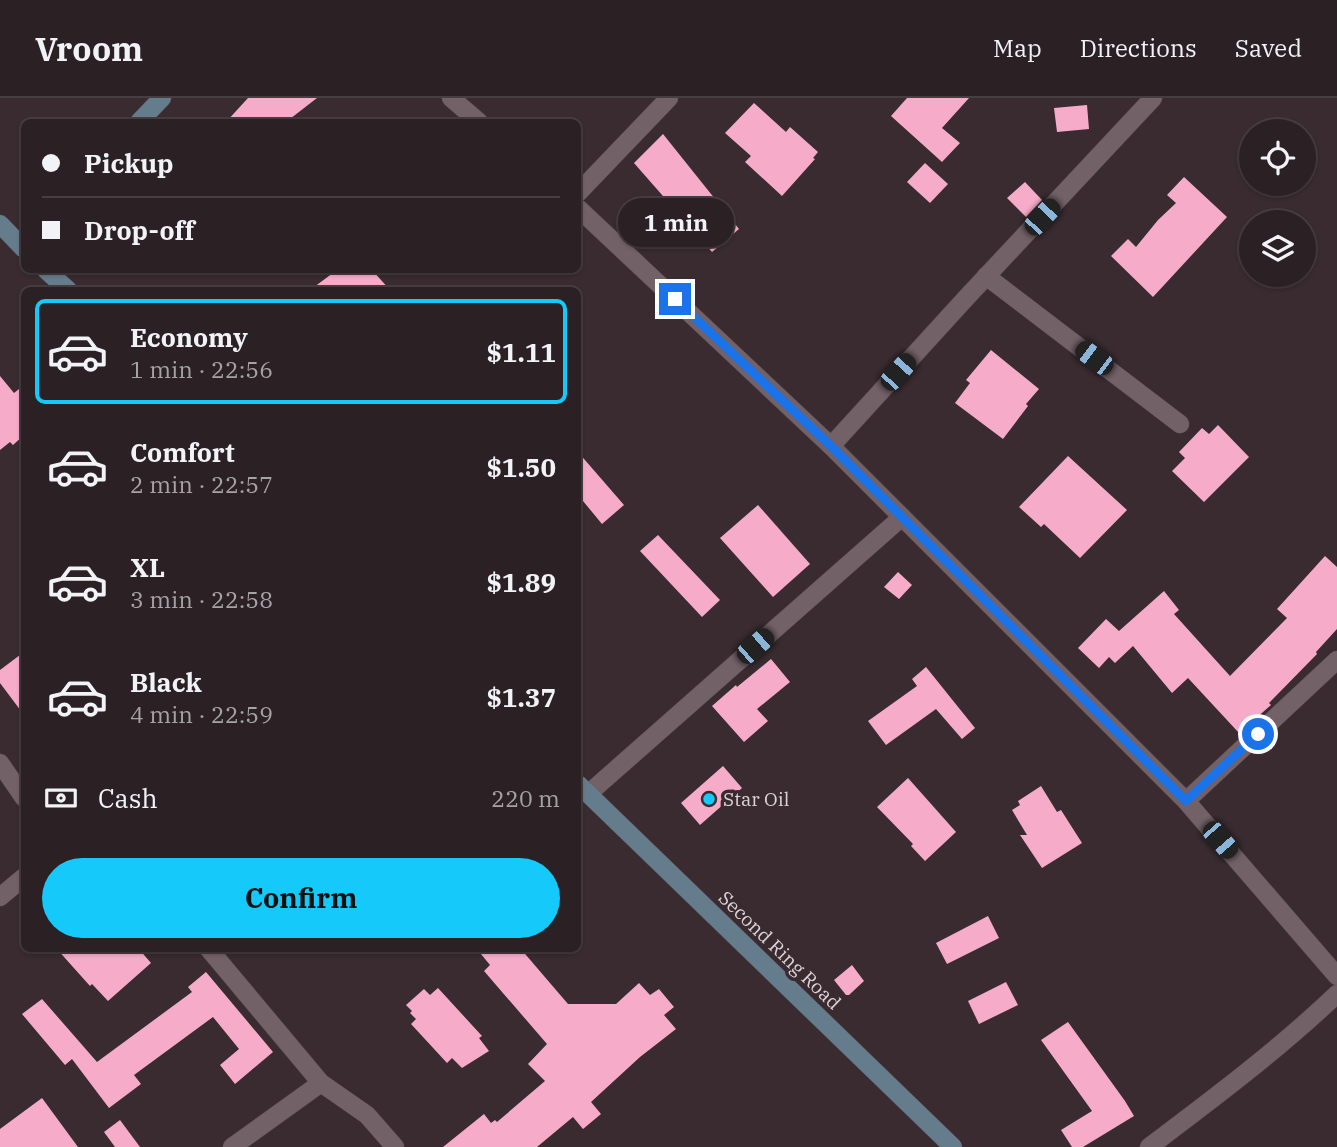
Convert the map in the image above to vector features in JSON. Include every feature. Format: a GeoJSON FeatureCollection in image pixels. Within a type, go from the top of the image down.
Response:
{"type":"FeatureCollection","features":[{"type":"Feature","properties":{"kind":"street"},"geometry":{"type":"LineString","coordinates":[[142,119],[162,98]]}},
{"type":"Feature","properties":{"kind":"street"},"geometry":{"type":"LineString","coordinates":[[451,98],[476,119]]}},
{"type":"Feature","properties":{"kind":"street"},"geometry":{"type":"LineString","coordinates":[[581,190],[669,98]]}},
{"type":"Feature","properties":{"kind":"street"},"geometry":{"type":"LineString","coordinates":[[831,446],[1153,98]]}},
{"type":"Feature","properties":{"kind":"street"},"geometry":{"type":"LineString","coordinates":[[581,211],[831,446],[1186,801],[1337,976]]}},
{"type":"Feature","properties":{"kind":"street"},"geometry":{"type":"LineString","coordinates":[[0,224],[21,246]]}},
{"type":"Feature","properties":{"kind":"street"},"geometry":{"type":"LineString","coordinates":[[49,273],[65,287]]}},
{"type":"Feature","properties":{"kind":"street"},"geometry":{"type":"LineString","coordinates":[[986,276],[1180,424]]}},
{"type":"Feature","properties":{"kind":"street"},"geometry":{"type":"LineString","coordinates":[[583,789],[902,517]]}},
{"type":"Feature","properties":{"kind":"street"},"geometry":{"type":"LineString","coordinates":[[1186,801],[1337,660]]}},
{"type":"Feature","properties":{"kind":"street"},"geometry":{"type":"LineString","coordinates":[[0,763],[21,794]]}},
{"type":"Feature","properties":{"kind":"street","name":"Second Ring Road"},"geometry":{"type":"LineString","coordinates":[[583,789],[951,1146]]}},
{"type":"Feature","properties":{"kind":"street"},"geometry":{"type":"LineString","coordinates":[[0,897],[21,880]]}},
{"type":"Feature","properties":{"kind":"street"},"geometry":{"type":"LineString","coordinates":[[211,952],[321,1083],[367,1115],[395,1147]]}},
{"type":"Feature","properties":{"kind":"street"},"geometry":{"type":"LineString","coordinates":[[1149,1147],[1244,1076],[1337,994]]}},
{"type":"Feature","properties":{"kind":"street"},"geometry":{"type":"LineString","coordinates":[[232,1147],[321,1083]]}},
{"type":"Feature","properties":{"kind":"building"},"geometry":{"type":"Polygon","coordinates":[[[248,98],[317,98],[290,119],[229,119],[248,98]]]}},
{"type":"Feature","properties":{"kind":"building"},"geometry":{"type":"Polygon","coordinates":[[[907,98],[969,98],[942,128],[960,143],[942,162],[891,116],[907,98]]]}},
{"type":"Feature","properties":{"kind":"building"},"geometry":{"type":"Polygon","coordinates":[[[754,103],[786,132],[790,127],[818,152],[813,158],[815,159],[782,196],[745,162],[751,156],[725,133],[754,103]]]}},
{"type":"Feature","properties":{"kind":"building"},"geometry":{"type":"Polygon","coordinates":[[[1087,105],[1089,129],[1057,132],[1054,108],[1087,105]]]}},
{"type":"Feature","properties":{"kind":"building"},"geometry":{"type":"Polygon","coordinates":[[[663,134],[739,229],[712,252],[634,163],[663,134]]]}},
{"type":"Feature","properties":{"kind":"building"},"geometry":{"type":"Polygon","coordinates":[[[925,163],[948,184],[930,203],[907,182],[925,163]]]}},
{"type":"Feature","properties":{"kind":"building"},"geometry":{"type":"Polygon","coordinates":[[[1184,177],[1227,217],[1153,297],[1111,256],[1128,239],[1136,247],[1176,203],[1167,195],[1184,177]]]}},
{"type":"Feature","properties":{"kind":"building"},"geometry":{"type":"Polygon","coordinates":[[[1025,182],[1042,200],[1026,217],[1007,198],[1025,182]]]}},
{"type":"Feature","properties":{"kind":"building"},"geometry":{"type":"Polygon","coordinates":[[[333,273],[375,273],[387,287],[314,287],[333,273]]]}},
{"type":"Feature","properties":{"kind":"building"},"geometry":{"type":"Polygon","coordinates":[[[991,350],[1039,389],[1003,439],[955,403],[970,383],[966,380],[991,350]]]}},
{"type":"Feature","properties":{"kind":"building"},"geometry":{"type":"Polygon","coordinates":[[[0,376],[14,393],[21,387],[21,438],[13,445],[10,442],[0,450],[0,376]]]}},
{"type":"Feature","properties":{"kind":"building"},"geometry":{"type":"Polygon","coordinates":[[[1218,425],[1249,457],[1204,502],[1172,471],[1185,458],[1179,452],[1202,428],[1209,434],[1218,425]]]}},
{"type":"Feature","properties":{"kind":"building"},"geometry":{"type":"Polygon","coordinates":[[[581,455],[624,505],[602,524],[581,499],[581,455]]]}},
{"type":"Feature","properties":{"kind":"building"},"geometry":{"type":"Polygon","coordinates":[[[1068,456],[1127,510],[1080,558],[1044,524],[1041,527],[1019,507],[1068,456]]]}},
{"type":"Feature","properties":{"kind":"building"},"geometry":{"type":"Polygon","coordinates":[[[758,505],[810,564],[773,597],[720,538],[758,505]]]}},
{"type":"Feature","properties":{"kind":"building"},"geometry":{"type":"Polygon","coordinates":[[[658,535],[720,600],[702,617],[640,551],[658,535]]]}},
{"type":"Feature","properties":{"kind":"building"},"geometry":{"type":"Polygon","coordinates":[[[1325,556],[1337,567],[1337,629],[1317,654],[1269,703],[1271,705],[1239,733],[1188,678],[1172,693],[1133,646],[1115,663],[1109,657],[1099,668],[1078,648],[1106,619],[1119,631],[1164,591],[1179,610],[1174,614],[1230,676],[1287,618],[1277,609],[1325,556]]]}},
{"type":"Feature","properties":{"kind":"building"},"geometry":{"type":"Polygon","coordinates":[[[898,572],[912,585],[899,599],[884,587],[898,572]]]}},
{"type":"Feature","properties":{"kind":"building"},"geometry":{"type":"Polygon","coordinates":[[[21,654],[21,711],[0,683],[0,670],[21,654]]]}},
{"type":"Feature","properties":{"kind":"building"},"geometry":{"type":"Polygon","coordinates":[[[771,659],[790,682],[757,709],[768,721],[744,742],[712,706],[771,659]]]}},
{"type":"Feature","properties":{"kind":"building"},"geometry":{"type":"Polygon","coordinates":[[[926,667],[975,728],[962,739],[936,709],[886,745],[868,721],[917,686],[912,679],[926,667]]]}},
{"type":"Feature","properties":{"kind":"building"},"geometry":{"type":"Polygon","coordinates":[[[723,766],[742,788],[700,825],[681,803],[723,766]]]}},
{"type":"Feature","properties":{"kind":"building"},"geometry":{"type":"Polygon","coordinates":[[[908,778],[956,832],[925,861],[911,846],[913,844],[877,807],[908,778]]]}},
{"type":"Feature","properties":{"kind":"building"},"geometry":{"type":"Polygon","coordinates":[[[1041,786],[1057,812],[1061,810],[1082,843],[1042,868],[1020,835],[1027,835],[1012,810],[1020,805],[1018,801],[1041,786]]]}},
{"type":"Feature","properties":{"kind":"building"},"geometry":{"type":"Polygon","coordinates":[[[988,916],[999,938],[947,964],[936,943],[988,916]]]}},
{"type":"Feature","properties":{"kind":"building"},"geometry":{"type":"Polygon","coordinates":[[[60,952],[141,952],[151,963],[108,1001],[92,984],[90,986],[60,952]]]}},
{"type":"Feature","properties":{"kind":"building"},"geometry":{"type":"Polygon","coordinates":[[[479,952],[523,952],[568,1004],[616,1004],[639,983],[650,995],[659,989],[674,1007],[664,1015],[676,1029],[640,1057],[591,1102],[601,1114],[583,1129],[573,1117],[537,1147],[443,1147],[484,1114],[491,1123],[495,1120],[497,1122],[545,1081],[528,1064],[547,1044],[484,971],[490,965],[479,952]]]}},
{"type":"Feature","properties":{"kind":"building"},"geometry":{"type":"Polygon","coordinates":[[[852,965],[864,981],[846,995],[834,980],[852,965]]]}},
{"type":"Feature","properties":{"kind":"building"},"geometry":{"type":"Polygon","coordinates":[[[206,972],[273,1052],[235,1084],[220,1065],[239,1049],[213,1017],[134,1075],[141,1084],[109,1108],[72,1059],[65,1065],[22,1014],[42,999],[97,1062],[192,992],[188,987],[206,972]]]}},
{"type":"Feature","properties":{"kind":"building"},"geometry":{"type":"Polygon","coordinates":[[[1006,982],[1018,1005],[979,1024],[968,1001],[1006,982]]]}},
{"type":"Feature","properties":{"kind":"building"},"geometry":{"type":"Polygon","coordinates":[[[438,988],[482,1036],[479,1038],[489,1051],[462,1068],[452,1058],[447,1063],[411,1024],[416,1019],[406,1005],[424,989],[430,995],[438,988]]]}},
{"type":"Feature","properties":{"kind":"building"},"geometry":{"type":"Polygon","coordinates":[[[1068,1022],[1134,1116],[1083,1147],[1072,1147],[1061,1130],[1092,1111],[1041,1040],[1068,1022]]]}},
{"type":"Feature","properties":{"kind":"building"},"geometry":{"type":"Polygon","coordinates":[[[42,1098],[78,1147],[0,1147],[0,1129],[42,1098]]]}},
{"type":"Feature","properties":{"kind":"building"},"geometry":{"type":"Polygon","coordinates":[[[120,1120],[140,1147],[115,1147],[104,1132],[120,1120]]]}},
{"type":"Feature","properties":{"kind":"place","name":"Star Oil"},"geometry":{"type":"Point","coordinates":[709,799]}},
{"type":"Feature","properties":{"kind":"route"},"geometry":{"type":"LineString","coordinates":[[675,299],[831,446],[1186,801],[1258,734]]}}]}
